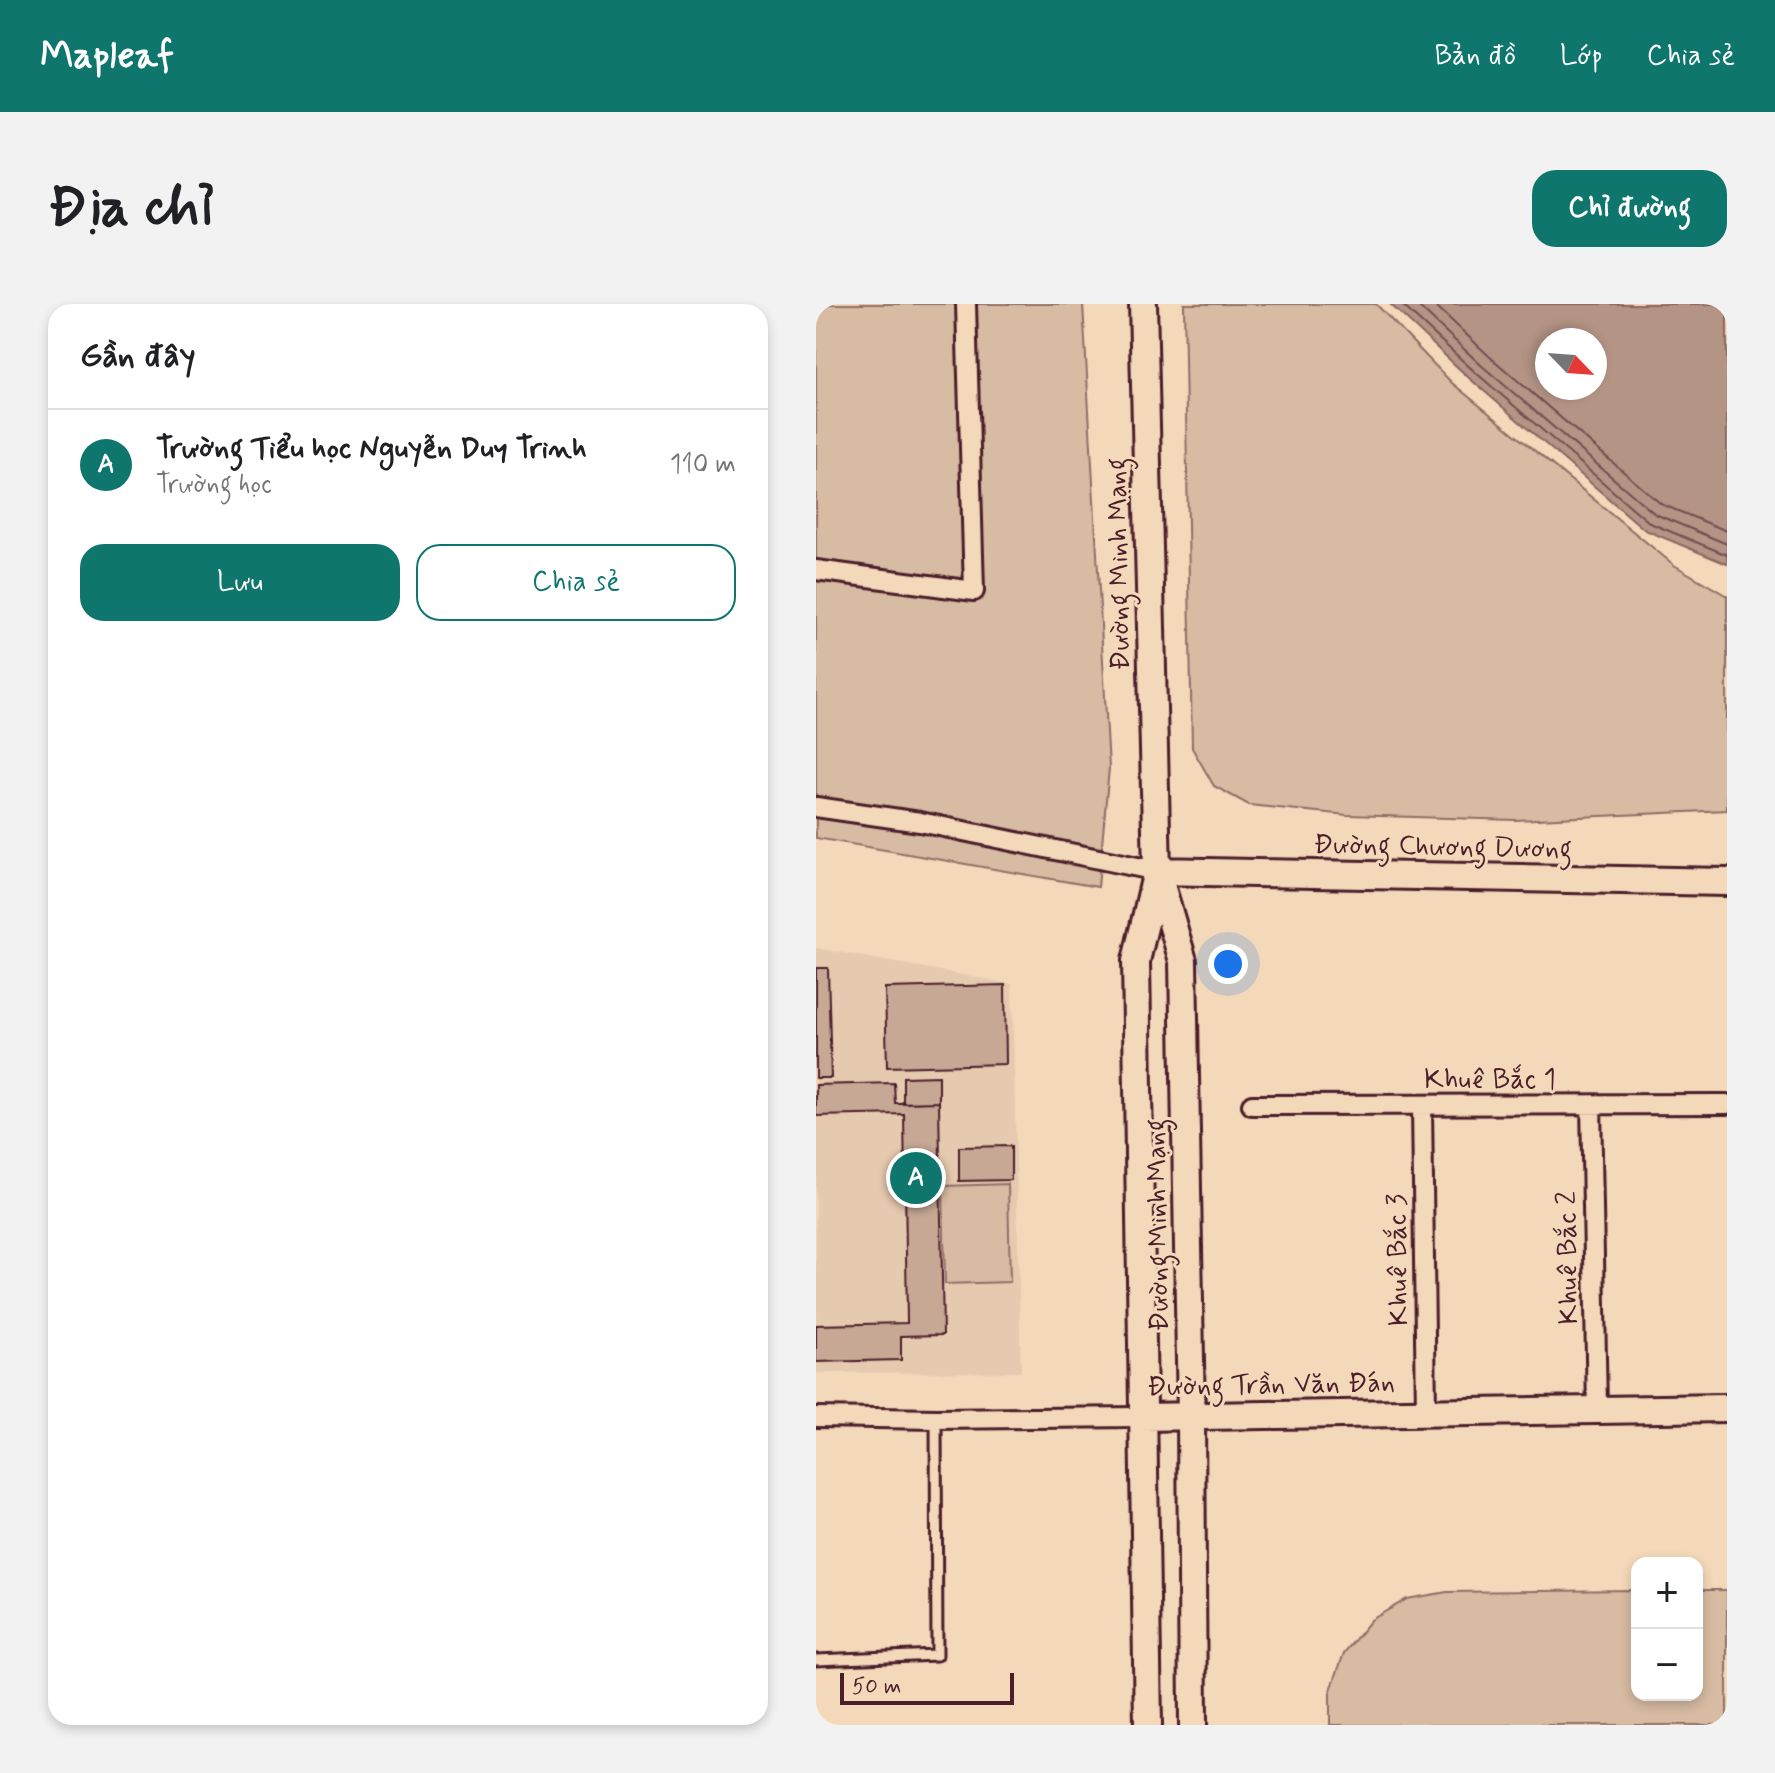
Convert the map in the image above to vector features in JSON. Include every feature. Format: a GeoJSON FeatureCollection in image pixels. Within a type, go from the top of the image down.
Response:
{"type":"FeatureCollection","features":[{"type":"Feature","properties":{"kind":"street"},"geometry":{"type":"LineString","coordinates":[[816,570],[974,591],[966,304]]}},
{"type":"Feature","properties":{"kind":"street","name":"Đường Minh Mạng"},"geometry":{"type":"LineString","coordinates":[[1143,304],[1157,871],[1136,961],[1148,1725]]}},
{"type":"Feature","properties":{"kind":"street"},"geometry":{"type":"LineString","coordinates":[[816,807],[920,822],[1157,871]]}},
{"type":"Feature","properties":{"kind":"street","name":"Đường Minh Mạng"},"geometry":{"type":"LineString","coordinates":[[1157,871],[1183,961],[1193,1725]]}},
{"type":"Feature","properties":{"kind":"street","name":"Đường Chương Dương"},"geometry":{"type":"LineString","coordinates":[[1157,871],[1727,882]]}},
{"type":"Feature","properties":{"kind":"street","name":"Khuê Bắc 1"},"geometry":{"type":"LineString","coordinates":[[1252,1105],[1727,1104]]}},
{"type":"Feature","properties":{"kind":"street","name":"Khuê Bắc 2"},"geometry":{"type":"LineString","coordinates":[[1591,1105],[1597,1408]]}},
{"type":"Feature","properties":{"kind":"street","name":"Khuê Bắc 3"},"geometry":{"type":"LineString","coordinates":[[1422,1106],[1426,1412]]}},
{"type":"Feature","properties":{"kind":"street","name":"Đường Trần Văn Đán"},"geometry":{"type":"LineString","coordinates":[[816,1417],[1191,1417],[1727,1408]]}},
{"type":"Feature","properties":{"kind":"lane"},"geometry":{"type":"LineString","coordinates":[[816,1660],[937,1655],[936,1419]]}},
{"type":"Feature","properties":{"kind":"shaded area"},"geometry":{"type":"Polygon","coordinates":[[[816,304],[1083,304],[1109,768],[1098,887],[816,838],[816,304]]]}},
{"type":"Feature","properties":{"kind":"shaded area"},"geometry":{"type":"Polygon","coordinates":[[[1184,304],[1376,304],[1452,383],[1674,565],[1727,596],[1727,810],[1516,820],[1347,815],[1249,805],[1214,786],[1192,748],[1184,304]]]}},
{"type":"Feature","properties":{"kind":"shaded area"},"geometry":{"type":"Polygon","coordinates":[[[816,948],[1012,984],[1021,1372],[816,1373],[816,948]]]}},
{"type":"Feature","properties":{"kind":"shaded area"},"geometry":{"type":"Polygon","coordinates":[[[1008,1184],[1010,1282],[945,1284],[943,1186],[1008,1184]]]}},
{"type":"Feature","properties":{"kind":"shaded area"},"geometry":{"type":"Polygon","coordinates":[[[1631,1590],[1631,1701],[1703,1701],[1703,1590],[1727,1590],[1727,1725],[1330,1725],[1330,1693],[1344,1653],[1371,1620],[1407,1599],[1447,1592],[1631,1590]]]}},
{"type":"Feature","properties":{"kind":"water"},"geometry":{"type":"Polygon","coordinates":[[[1390,304],[1727,304],[1727,564],[1645,530],[1469,378],[1390,304]]]}},
{"type":"Feature","properties":{"kind":"building"},"geometry":{"type":"Polygon","coordinates":[[[816,968],[828,968],[831,1078],[816,1078],[816,968]]]}},
{"type":"Feature","properties":{"kind":"building"},"geometry":{"type":"Polygon","coordinates":[[[1005,985],[1006,1064],[887,1067],[885,988],[1005,985]]]}},
{"type":"Feature","properties":{"kind":"building"},"geometry":{"type":"Polygon","coordinates":[[[939,1076],[939,1102],[903,1103],[903,1077],[939,1076]]]}},
{"type":"Feature","properties":{"kind":"building"},"geometry":{"type":"Polygon","coordinates":[[[894,1083],[895,1103],[939,1102],[943,1335],[901,1336],[901,1360],[816,1362],[816,1325],[907,1323],[904,1114],[816,1116],[816,1085],[894,1083]]]}},
{"type":"Feature","properties":{"kind":"building"},"geometry":{"type":"Polygon","coordinates":[[[1011,1146],[1011,1180],[959,1181],[959,1147],[1011,1146]]]}},
{"type":"Feature","properties":{"kind":"place","name":"Trường Tiểu học Nguyễn Duy Trinh"},"geometry":{"type":"Point","coordinates":[916,1178]}}]}
